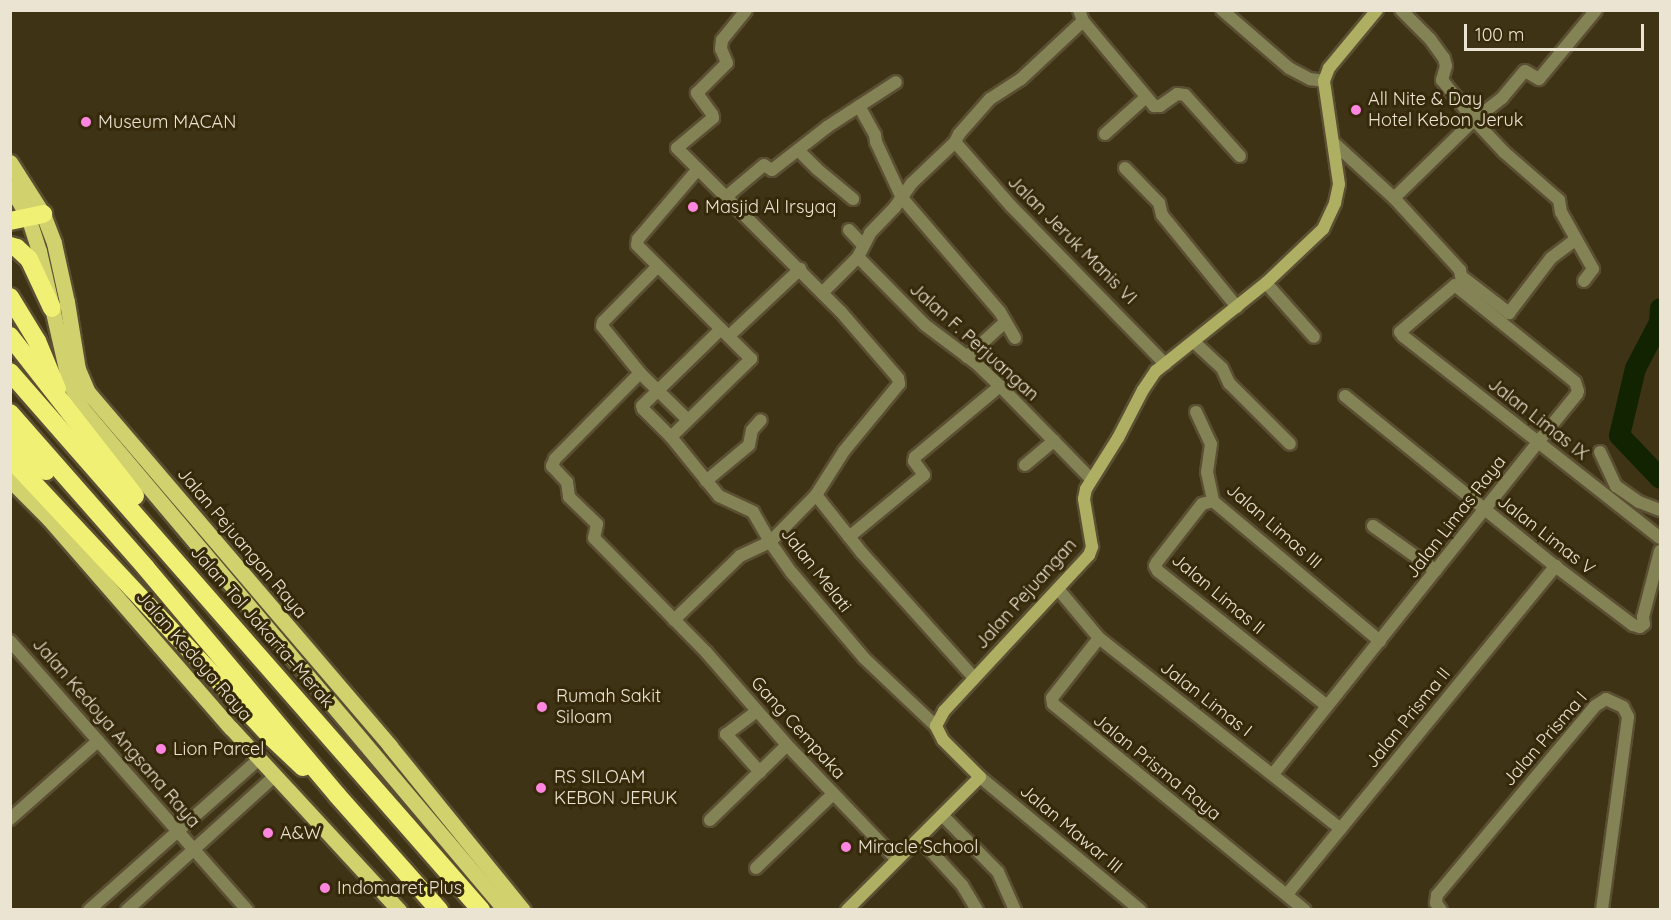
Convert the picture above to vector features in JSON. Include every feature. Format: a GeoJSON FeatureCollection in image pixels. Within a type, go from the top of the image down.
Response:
{"type":"FeatureCollection","features":[{"type":"Feature","properties":{"kind":"highway"},"geometry":{"type":"LineString","coordinates":[[10,246],[29,259],[52,308]]}},
{"type":"Feature","properties":{"kind":"highway"},"geometry":{"type":"LineString","coordinates":[[10,297],[37,341],[69,413]]}},
{"type":"Feature","properties":{"kind":"highway"},"geometry":{"type":"LineString","coordinates":[[10,336],[172,542],[196,583]]}},
{"type":"Feature","properties":{"kind":"highway","name":"Jalan Tol Jakarta–Merak"},"geometry":{"type":"LineString","coordinates":[[10,372],[481,909]]}},
{"type":"Feature","properties":{"kind":"highway"},"geometry":{"type":"LineString","coordinates":[[10,413],[146,568],[337,795],[439,909]]}},
{"type":"Feature","properties":{"kind":"highway"},"geometry":{"type":"LineString","coordinates":[[10,435],[146,568]]}},
{"type":"Feature","properties":{"kind":"highway"},"geometry":{"type":"LineString","coordinates":[[10,458],[282,749],[337,795]]}},
{"type":"Feature","properties":{"kind":"main road","name":"Jalan Pejuangan Raya"},"geometry":{"type":"LineString","coordinates":[[10,162],[39,251],[69,382],[81,407],[505,909]]}},
{"type":"Feature","properties":{"kind":"main road","name":"Jalan Pejuangan Raya"},"geometry":{"type":"LineString","coordinates":[[10,186],[27,217],[60,266],[78,369],[88,392],[390,746],[523,909]]}},
{"type":"Feature","properties":{"kind":"main road","name":"Jalan Kedoya Raya"},"geometry":{"type":"LineString","coordinates":[[10,480],[49,519],[259,759],[399,909]]}},
{"type":"Feature","properties":{"kind":"street"},"geometry":{"type":"LineString","coordinates":[[674,620],[740,556],[770,542],[816,495],[844,451],[899,384],[898,378],[878,354],[800,269],[677,148],[713,118],[697,93],[727,63],[721,49],[722,40],[746,10]]}},
{"type":"Feature","properties":{"kind":"street"},"geometry":{"type":"LineString","coordinates":[[1222,10],[1289,68],[1310,79],[1324,81],[1329,68],[1375,11]]}},
{"type":"Feature","properties":{"kind":"street"},"geometry":{"type":"LineString","coordinates":[[1401,10],[1430,39],[1444,58],[1446,66],[1442,80],[1474,120],[1504,152],[1559,200],[1561,212],[1593,269],[1584,281]]}},
{"type":"Feature","properties":{"kind":"street"},"geometry":{"type":"LineString","coordinates":[[1394,198],[1474,120],[1502,98],[1525,71],[1539,79],[1596,10]]}},
{"type":"Feature","properties":{"kind":"street"},"geometry":{"type":"LineString","coordinates":[[822,293],[858,257],[870,233],[902,198],[912,183],[955,142],[958,134],[990,99],[1021,79],[1081,16],[1145,98],[1157,107],[1177,94],[1185,95],[1240,156]]}},
{"type":"Feature","properties":{"kind":"street","name":"Jalan Pejuangan"},"geometry":{"type":"LineString","coordinates":[[936,726],[944,711],[1058,589],[1092,547],[1084,499],[1091,479],[1118,438],[1143,390],[1165,364],[1266,283],[1316,238],[1331,216],[1339,184],[1335,144],[1324,81]]}},
{"type":"Feature","properties":{"kind":"street"},"geometry":{"type":"LineString","coordinates":[[727,196],[764,165],[772,171],[859,106],[896,82]]}},
{"type":"Feature","properties":{"kind":"street"},"geometry":{"type":"LineString","coordinates":[[1106,134],[1145,98]]}},
{"type":"Feature","properties":{"kind":"street"},"geometry":{"type":"LineString","coordinates":[[859,106],[875,135],[876,142],[902,198],[949,250],[1015,338]]}},
{"type":"Feature","properties":{"kind":"street","name":"Jalan Jeruk Manis VI"},"geometry":{"type":"LineString","coordinates":[[955,142],[1011,206],[1147,342],[1165,364]]}},
{"type":"Feature","properties":{"kind":"street"},"geometry":{"type":"LineString","coordinates":[[1335,144],[1394,198],[1460,270],[1461,276],[1509,313],[1551,258],[1576,239]]}},
{"type":"Feature","properties":{"kind":"street"},"geometry":{"type":"LineString","coordinates":[[798,150],[816,169],[853,198]]}},
{"type":"Feature","properties":{"kind":"street"},"geometry":{"type":"LineString","coordinates":[[1125,168],[1159,203],[1162,215],[1237,307]]}},
{"type":"Feature","properties":{"kind":"street"},"geometry":{"type":"LineString","coordinates":[[671,437],[687,419],[749,363],[748,356],[639,248],[637,242],[698,169]]}},
{"type":"Feature","properties":{"kind":"street"},"geometry":{"type":"LineString","coordinates":[[849,230],[863,245]]}},
{"type":"Feature","properties":{"kind":"street","name":"Jalan F. Perjuangan"},"geometry":{"type":"LineString","coordinates":[[858,257],[925,325],[1000,386],[1091,479]]}},
{"type":"Feature","properties":{"kind":"street"},"geometry":{"type":"LineString","coordinates":[[658,266],[603,322],[606,334],[640,373],[687,419]]}},
{"type":"Feature","properties":{"kind":"street"},"geometry":{"type":"LineString","coordinates":[[659,391],[800,269]]}},
{"type":"Feature","properties":{"kind":"street"},"geometry":{"type":"LineString","coordinates":[[1266,283],[1314,337]]}},
{"type":"Feature","properties":{"kind":"street","name":"Jalan Limas IX"},"geometry":{"type":"LineString","coordinates":[[1474,298],[1455,285],[1403,326],[1400,332],[1660,538]]}},
{"type":"Feature","properties":{"kind":"street","name":"Jalan Limas Raya"},"geometry":{"type":"LineString","coordinates":[[1273,774],[1577,394],[1578,386],[1474,298]]}},
{"type":"Feature","properties":{"kind":"street"},"geometry":{"type":"LineString","coordinates":[[967,357],[1005,322]]}},
{"type":"Feature","properties":{"kind":"street"},"geometry":{"type":"LineString","coordinates":[[1194,342],[1222,368],[1229,383],[1290,444]]}},
{"type":"Feature","properties":{"kind":"street","name":"Gang Cempaka"},"geometry":{"type":"LineString","coordinates":[[640,373],[552,463],[554,469],[569,486],[569,497],[597,524],[594,538],[706,652],[787,745],[896,859]]}},
{"type":"Feature","properties":{"kind":"street"},"geometry":{"type":"LineString","coordinates":[[849,537],[924,475],[914,461],[915,457],[1000,386]]}},
{"type":"Feature","properties":{"kind":"street","name":"Jalan Melati"},"geometry":{"type":"LineString","coordinates":[[659,391],[642,406],[643,409],[671,437],[719,496],[753,512],[770,542],[864,658],[936,726]]}},
{"type":"Feature","properties":{"kind":"street","name":"Jalan Limas V"},"geometry":{"type":"LineString","coordinates":[[1345,396],[1484,510],[1633,625],[1640,627],[1644,624]]}},
{"type":"Feature","properties":{"kind":"street","name":"Jalan Limas III"},"geometry":{"type":"LineString","coordinates":[[1196,412],[1210,444],[1207,472],[1213,501],[1380,641]]}},
{"type":"Feature","properties":{"kind":"street"},"geometry":{"type":"LineString","coordinates":[[706,481],[749,445],[752,430],[761,420]]}},
{"type":"Feature","properties":{"kind":"street"},"geometry":{"type":"LineString","coordinates":[[1025,465],[1054,441]]}},
{"type":"Feature","properties":{"kind":"street"},"geometry":{"type":"LineString","coordinates":[[1600,452],[1616,486],[1639,502],[1660,510]]}},
{"type":"Feature","properties":{"kind":"street"},"geometry":{"type":"LineString","coordinates":[[816,495],[849,537],[974,678]]}},
{"type":"Feature","properties":{"kind":"street","name":"Jalan Limas II"},"geometry":{"type":"LineString","coordinates":[[1213,501],[1202,504],[1182,529],[1157,562],[1158,571],[1327,706]]}},
{"type":"Feature","properties":{"kind":"street"},"geometry":{"type":"LineString","coordinates":[[1373,526],[1436,572]]}},
{"type":"Feature","properties":{"kind":"street"},"geometry":{"type":"LineString","coordinates":[[1644,624],[1660,551]]}},
{"type":"Feature","properties":{"kind":"street","name":"Jalan Prisma II"},"geometry":{"type":"LineString","coordinates":[[1288,893],[1556,566]]}},
{"type":"Feature","properties":{"kind":"street"},"geometry":{"type":"LineString","coordinates":[[1644,624],[1650,620],[1660,588]]}},
{"type":"Feature","properties":{"kind":"street","name":"Jalan Limas I"},"geometry":{"type":"LineString","coordinates":[[1058,589],[1099,638],[1341,829]]}},
{"type":"Feature","properties":{"kind":"street","name":"Jalan Prisma Raya"},"geometry":{"type":"LineString","coordinates":[[1099,638],[1052,698],[1053,704],[1305,909]]}},
{"type":"Feature","properties":{"kind":"street","name":"Jalan Kedoya Angsana Raya"},"geometry":{"type":"LineString","coordinates":[[10,641],[247,909]]}},
{"type":"Feature","properties":{"kind":"street","name":"Jalan Prisma I"},"geometry":{"type":"LineString","coordinates":[[1441,909],[1436,903],[1437,895],[1594,706],[1606,699],[1623,707],[1628,717],[1602,909]]}},
{"type":"Feature","properties":{"kind":"street"},"geometry":{"type":"LineString","coordinates":[[757,711],[726,734],[760,772]]}},
{"type":"Feature","properties":{"kind":"street"},"geometry":{"type":"LineString","coordinates":[[847,909],[980,777],[943,740],[936,726]]}},
{"type":"Feature","properties":{"kind":"street"},"geometry":{"type":"LineString","coordinates":[[10,819],[98,741]]}},
{"type":"Feature","properties":{"kind":"street"},"geometry":{"type":"LineString","coordinates":[[710,820],[787,745]]}},
{"type":"Feature","properties":{"kind":"street"},"geometry":{"type":"LineString","coordinates":[[89,909],[259,759]]}},
{"type":"Feature","properties":{"kind":"street"},"geometry":{"type":"LineString","coordinates":[[127,909],[275,776]]}},
{"type":"Feature","properties":{"kind":"street","name":"Jalan Mawar III"},"geometry":{"type":"LineString","coordinates":[[980,777],[1140,909]]}},
{"type":"Feature","properties":{"kind":"street"},"geometry":{"type":"LineString","coordinates":[[756,868],[833,794]]}},
{"type":"Feature","properties":{"kind":"street"},"geometry":{"type":"LineString","coordinates":[[942,815],[998,872],[1015,909]]}},
{"type":"Feature","properties":{"kind":"street"},"geometry":{"type":"LineString","coordinates":[[919,838],[962,885],[978,909]]}},
{"type":"Feature","properties":{"kind":"waterway"},"geometry":{"type":"LineString","coordinates":[[1660,308],[1659,322],[1635,368],[1619,435],[1660,478]]}},
{"type":"Feature","properties":{"kind":"place","name":"All Nite & Day Hotel Kebon Jeruk"},"geometry":{"type":"Point","coordinates":[1356,110]}},
{"type":"Feature","properties":{"kind":"place","name":"Museum MACAN"},"geometry":{"type":"Point","coordinates":[86,122]}},
{"type":"Feature","properties":{"kind":"place","name":"Masjid Al Irsyaq"},"geometry":{"type":"Point","coordinates":[693,207]}},
{"type":"Feature","properties":{"kind":"place","name":"Rumah Sakit Siloam"},"geometry":{"type":"Point","coordinates":[542,707]}},
{"type":"Feature","properties":{"kind":"place","name":"Lion Parcel"},"geometry":{"type":"Point","coordinates":[161,749]}},
{"type":"Feature","properties":{"kind":"place","name":"RS SILOAM KEBON JERUK"},"geometry":{"type":"Point","coordinates":[541,788]}},
{"type":"Feature","properties":{"kind":"place","name":"A&W"},"geometry":{"type":"Point","coordinates":[268,833]}},
{"type":"Feature","properties":{"kind":"place","name":"Miracle School"},"geometry":{"type":"Point","coordinates":[846,847]}},
{"type":"Feature","properties":{"kind":"place","name":"Indomaret Plus"},"geometry":{"type":"Point","coordinates":[325,888]}}]}
